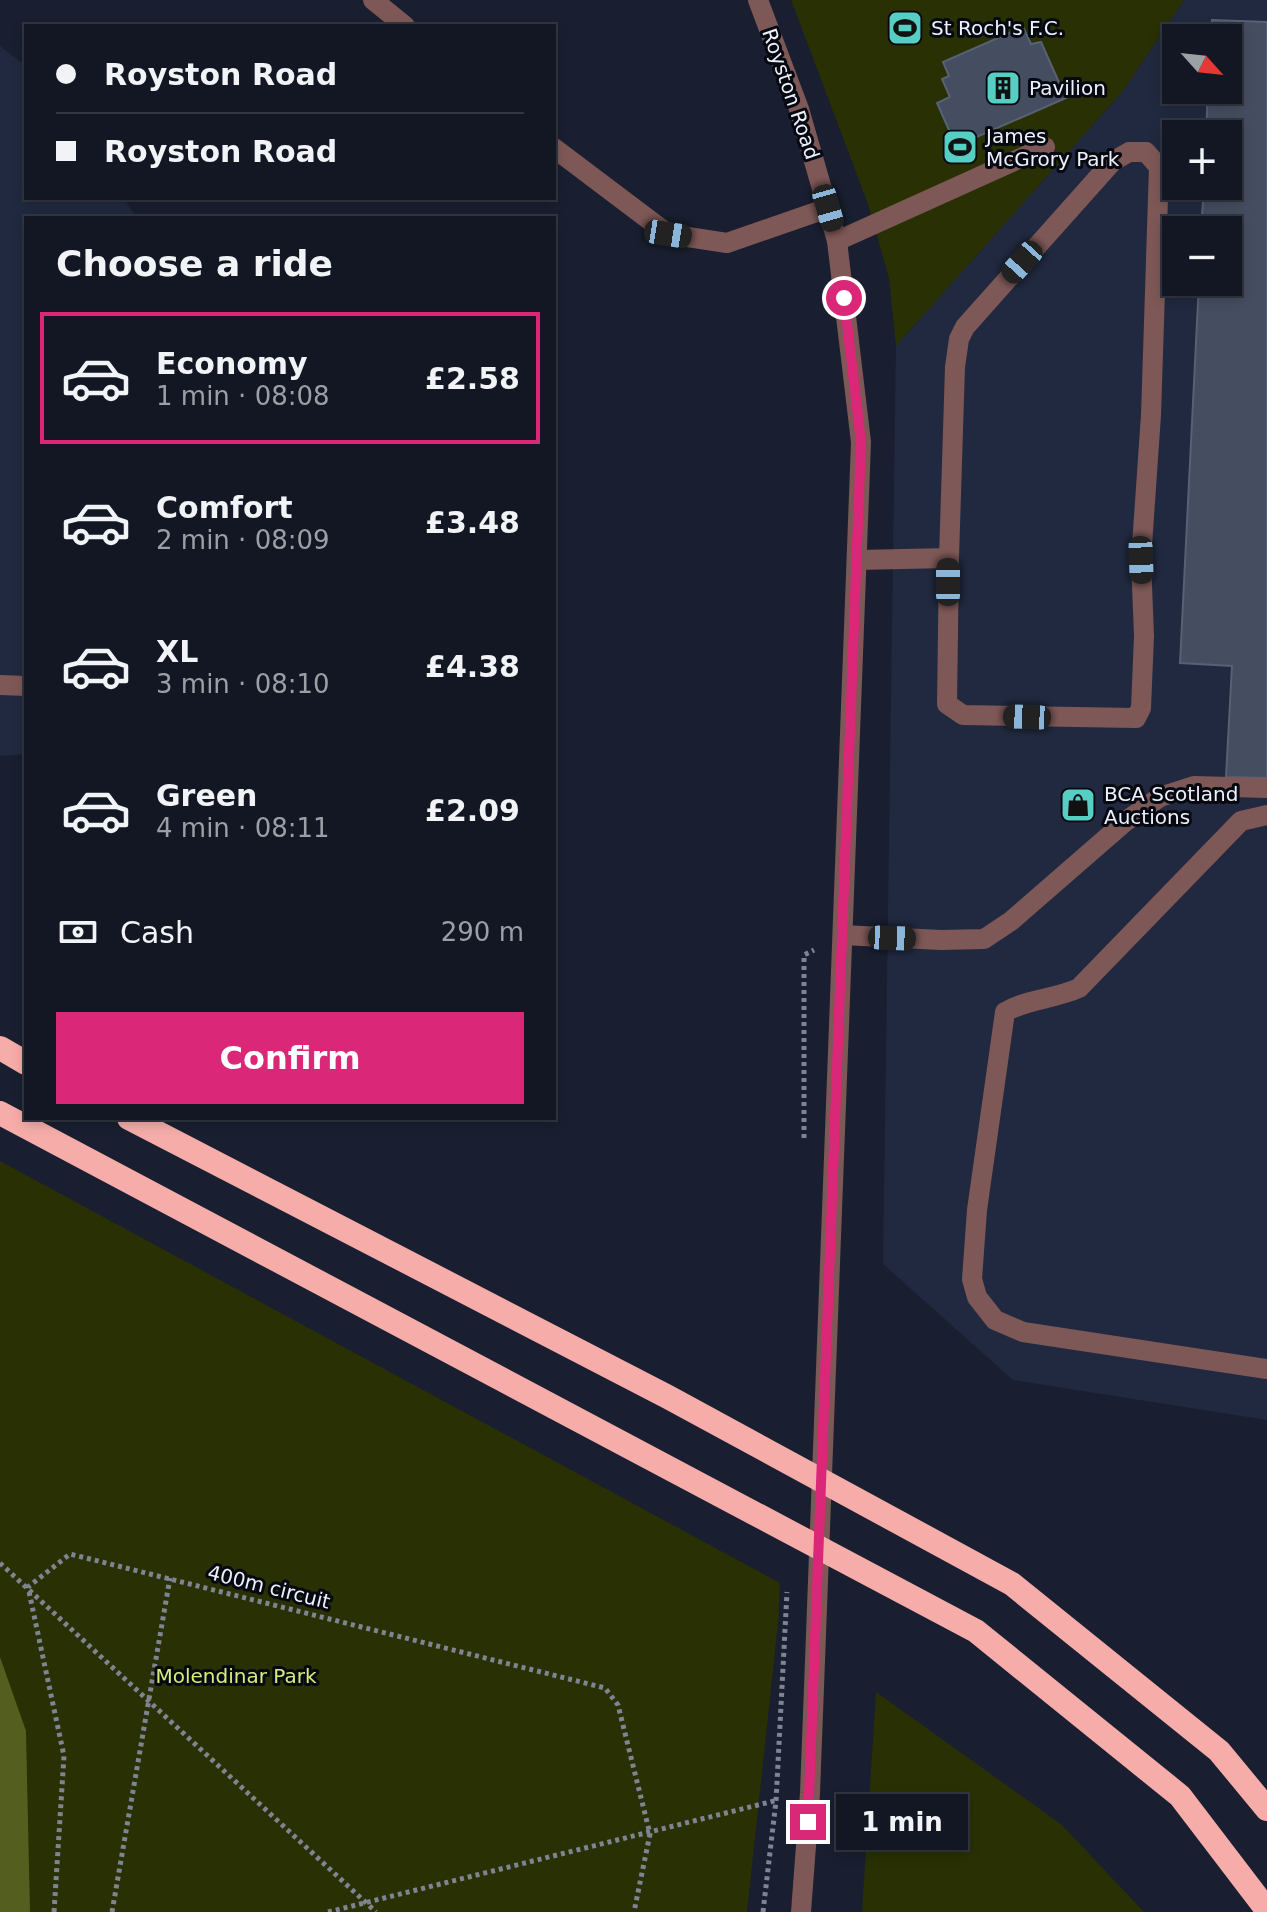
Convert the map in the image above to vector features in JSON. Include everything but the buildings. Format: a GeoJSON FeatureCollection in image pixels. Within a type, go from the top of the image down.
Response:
{"type":"FeatureCollection","features":[{"type":"Feature","properties":{"kind":"highway"},"geometry":{"type":"LineString","coordinates":[[0,1048],[24,1062]]}},
{"type":"Feature","properties":{"kind":"highway"},"geometry":{"type":"LineString","coordinates":[[0,1113],[976,1631],[1180,1796],[1267,1910]]}},
{"type":"Feature","properties":{"kind":"highway"},"geometry":{"type":"LineString","coordinates":[[133,1120],[668,1397],[1012,1584],[1219,1751],[1267,1809]]}},
{"type":"Feature","properties":{"kind":"street"},"geometry":{"type":"LineString","coordinates":[[373,0],[403,24]]}},
{"type":"Feature","properties":{"kind":"street","name":"Royston Road"},"geometry":{"type":"LineString","coordinates":[[758,0],[799,109],[837,241],[861,442],[830,1305],[810,1793],[801,1912]]}},
{"type":"Feature","properties":{"kind":"street"},"geometry":{"type":"LineString","coordinates":[[837,241],[1045,147]]}},
{"type":"Feature","properties":{"kind":"street"},"geometry":{"type":"LineString","coordinates":[[556,150],[668,234],[727,243],[828,208]]}},
{"type":"Feature","properties":{"kind":"street"},"geometry":{"type":"LineString","coordinates":[[1129,152],[1146,152],[1159,167],[1151,415],[1141,560],[1144,636],[1141,708],[1136,718],[963,715],[947,704],[949,558],[955,367],[959,339],[965,327],[1112,162],[1129,152]]}},
{"type":"Feature","properties":{"kind":"street"},"geometry":{"type":"LineString","coordinates":[[857,560],[949,558]]}},
{"type":"Feature","properties":{"kind":"street"},"geometry":{"type":"LineString","coordinates":[[0,685],[24,686]]}},
{"type":"Feature","properties":{"kind":"street"},"geometry":{"type":"LineString","coordinates":[[843,935],[984,939],[1011,921],[1126,821],[1160,797],[1194,786],[1267,788]]}},
{"type":"Feature","properties":{"kind":"street"},"geometry":{"type":"LineString","coordinates":[[1267,815],[1241,821],[1079,988],[1058,997],[1018,1004],[1005,1012],[977,1210],[972,1279],[977,1297],[995,1320],[1023,1332],[1267,1369]]}},
{"type":"Feature","properties":{"kind":"path","name":"400m circuit"},"geometry":{"type":"LineString","coordinates":[[28,1587],[70,1554],[605,1688],[618,1705],[650,1834],[634,1912]]}},
{"type":"Feature","properties":{"kind":"path"},"geometry":{"type":"LineString","coordinates":[[0,1563],[376,1912]]}},
{"type":"Feature","properties":{"kind":"path"},"geometry":{"type":"LineString","coordinates":[[112,1912],[170,1578]]}},
{"type":"Feature","properties":{"kind":"path"},"geometry":{"type":"LineString","coordinates":[[28,1587],[64,1756],[54,1912]]}},
{"type":"Feature","properties":{"kind":"path"},"geometry":{"type":"LineString","coordinates":[[763,1912],[776,1801],[782,1683]]}},
{"type":"Feature","properties":{"kind":"path"},"geometry":{"type":"LineString","coordinates":[[328,1912],[810,1793]]}},
{"type":"Feature","properties":{"kind":"shaded area","name":"BCA Scotland Auctions"},"geometry":{"type":"Polygon","coordinates":[[[1184,0],[1267,0],[1267,1420],[1013,1380],[883,1264],[896,346],[1123,91],[1162,33],[1162,104],[1242,104],[1242,24],[1168,24],[1184,0]]]}},
{"type":"Feature","properties":{"kind":"shaded area"},"geometry":{"type":"Polygon","coordinates":[[[0,46],[24,64],[24,200],[125,200],[135,216],[24,216],[24,754],[0,756],[0,46]]]}},
{"type":"Feature","properties":{"kind":"green space","name":"James McGrory Park"},"geometry":{"type":"Polygon","coordinates":[[[791,0],[1184,0],[1168,24],[1162,24],[1162,33],[1123,91],[896,346],[889,278],[868,204],[791,0]]]}},
{"type":"Feature","properties":{"kind":"green space","name":"Molendinar Park"},"geometry":{"type":"Polygon","coordinates":[[[0,1161],[780,1583],[747,1912],[0,1912],[0,1161]]]}},
{"type":"Feature","properties":{"kind":"green space"},"geometry":{"type":"Polygon","coordinates":[[[0,1657],[26,1731],[30,1912],[0,1912],[0,1657]]]}},
{"type":"Feature","properties":{"kind":"green space"},"geometry":{"type":"Polygon","coordinates":[[[876,1692],[1062,1825],[1144,1912],[862,1912],[876,1692]]]}},
{"type":"Feature","properties":{"kind":"place","name":"St Roch's F.C."},"geometry":{"type":"Point","coordinates":[905,28]}},
{"type":"Feature","properties":{"kind":"place","name":"Pavilion"},"geometry":{"type":"Point","coordinates":[1003,88]}},
{"type":"Feature","properties":{"kind":"place","name":"James McGrory Park"},"geometry":{"type":"Point","coordinates":[960,147]}},
{"type":"Feature","properties":{"kind":"place","name":"BCA Scotland Auctions"},"geometry":{"type":"Point","coordinates":[1078,805]}},
{"type":"Feature","properties":{"kind":"route"},"geometry":{"type":"LineString","coordinates":[[808,1822],[861,442],[844,298]]}}]}
